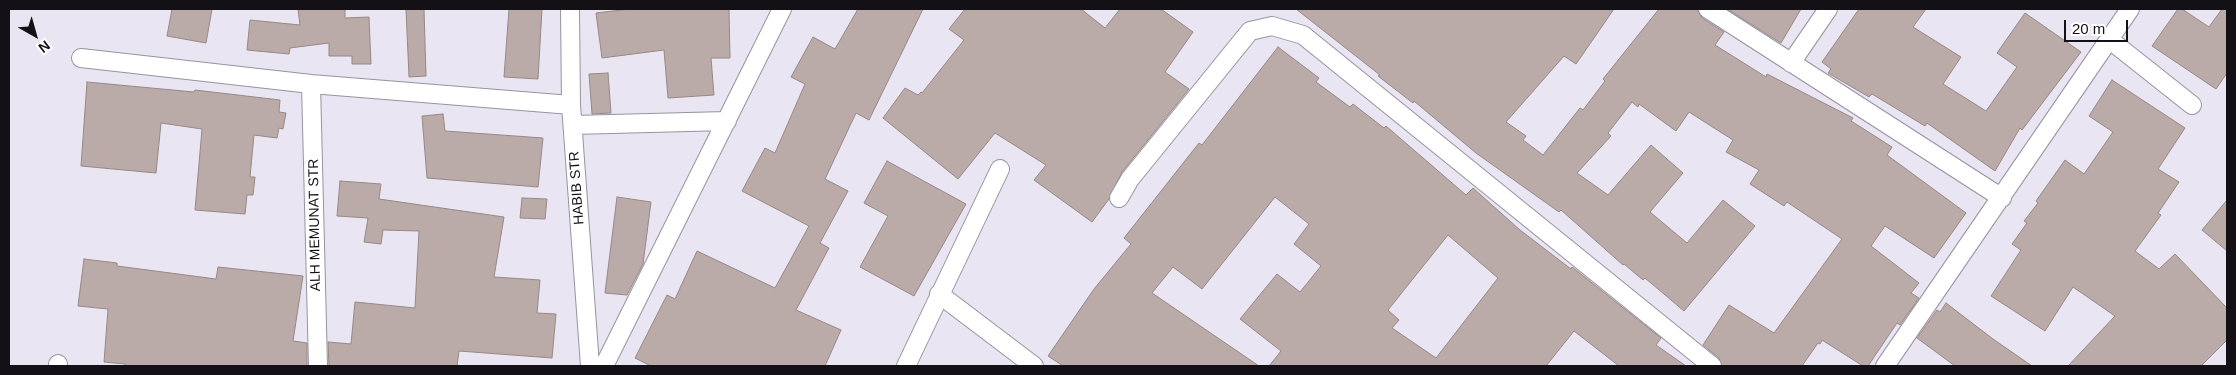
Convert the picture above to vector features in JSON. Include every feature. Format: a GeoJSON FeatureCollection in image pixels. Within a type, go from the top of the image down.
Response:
{"type":"FeatureCollection","features":[{"type":"Feature","properties":{"kind":"street","name":"HABIB STR"},"geometry":{"type":"LineString","coordinates":[[570,9],[571,105],[590,366]]}},
{"type":"Feature","properties":{"kind":"street"},"geometry":{"type":"LineString","coordinates":[[604,366],[782,9]]}},
{"type":"Feature","properties":{"kind":"street"},"geometry":{"type":"LineString","coordinates":[[1708,9],[2002,198]]}},
{"type":"Feature","properties":{"kind":"street"},"geometry":{"type":"LineString","coordinates":[[1791,63],[1828,9]]}},
{"type":"Feature","properties":{"kind":"street"},"geometry":{"type":"LineString","coordinates":[[1885,366],[2130,9]]}},
{"type":"Feature","properties":{"kind":"street"},"geometry":{"type":"LineString","coordinates":[[1119,198],[1130,179],[1250,31],[1272,26],[1303,35],[1712,366]]}},
{"type":"Feature","properties":{"kind":"street"},"geometry":{"type":"LineString","coordinates":[[2110,40],[2192,105]]}},
{"type":"Feature","properties":{"kind":"street"},"geometry":{"type":"LineString","coordinates":[[82,58],[311,84],[571,105]]}},
{"type":"Feature","properties":{"kind":"street","name":"ALH MEMUNAT STR"},"geometry":{"type":"LineString","coordinates":[[311,84],[318,366]]}},
{"type":"Feature","properties":{"kind":"street"},"geometry":{"type":"LineString","coordinates":[[573,125],[727,121]]}},
{"type":"Feature","properties":{"kind":"street"},"geometry":{"type":"LineString","coordinates":[[906,366],[1000,169]]}},
{"type":"Feature","properties":{"kind":"street"},"geometry":{"type":"LineString","coordinates":[[939,294],[1034,366]]}},
{"type":"Feature","properties":{"kind":"building"},"geometry":{"type":"Polygon","coordinates":[[[172,9],[212,9],[206,43],[167,36],[172,9]]]}},
{"type":"Feature","properties":{"kind":"building"},"geometry":{"type":"Polygon","coordinates":[[[298,9],[345,9],[345,18],[369,17],[371,64],[352,64],[352,56],[329,56],[329,43],[290,48],[289,54],[247,50],[250,20],[300,25],[298,9]]]}},
{"type":"Feature","properties":{"kind":"building"},"geometry":{"type":"Polygon","coordinates":[[[406,9],[424,9],[426,76],[409,77],[406,9]]]}},
{"type":"Feature","properties":{"kind":"building"},"geometry":{"type":"Polygon","coordinates":[[[509,9],[542,9],[538,79],[504,77],[509,9]]]}},
{"type":"Feature","properties":{"kind":"building"},"geometry":{"type":"Polygon","coordinates":[[[630,9],[729,9],[730,58],[711,58],[714,95],[668,98],[664,50],[602,58],[596,13],[630,9]]]}},
{"type":"Feature","properties":{"kind":"building"},"geometry":{"type":"Polygon","coordinates":[[[858,9],[923,9],[869,120],[856,113],[825,179],[848,191],[820,243],[829,248],[796,310],[841,330],[825,366],[651,366],[635,358],[667,295],[675,299],[697,251],[775,288],[809,226],[742,191],[765,148],[775,153],[805,84],[791,77],[813,37],[835,49],[858,9]]]}},
{"type":"Feature","properties":{"kind":"building"},"geometry":{"type":"Polygon","coordinates":[[[965,9],[1081,9],[1105,28],[1120,9],[1161,9],[1193,32],[1165,72],[1189,89],[1122,172],[1109,199],[1092,222],[1034,180],[1046,165],[995,133],[958,179],[883,118],[905,88],[918,95],[922,93],[964,40],[949,29],[965,9]]]}},
{"type":"Feature","properties":{"kind":"building"},"geometry":{"type":"Polygon","coordinates":[[[1296,9],[1614,9],[1576,64],[1564,56],[1506,122],[1526,136],[1523,140],[1543,155],[1580,108],[1583,110],[1605,81],[1603,79],[1659,9],[1697,9],[1702,18],[1724,32],[1715,45],[1766,77],[1767,74],[1853,118],[1851,121],[1892,147],[1887,155],[1966,213],[1934,258],[1885,226],[1871,246],[1919,283],[1911,293],[1919,298],[1900,325],[1897,323],[1868,366],[1863,366],[1822,340],[1802,366],[1722,366],[1719,358],[1703,345],[1729,305],[1774,333],[1842,239],[1787,202],[1784,206],[1750,184],[1759,170],[1726,152],[1733,140],[1689,112],[1676,131],[1639,104],[1638,107],[1632,102],[1608,133],[1611,136],[1577,173],[1608,195],[1651,145],[1683,173],[1650,212],[1687,243],[1723,200],[1755,226],[1684,311],[1645,278],[1643,280],[1623,265],[1561,210],[1559,212],[1476,153],[1414,101],[1413,103],[1378,76],[1380,75],[1296,9]]]}},
{"type":"Feature","properties":{"kind":"building"},"geometry":{"type":"Polygon","coordinates":[[[1727,9],[1801,9],[1781,43],[1727,9]]]}},
{"type":"Feature","properties":{"kind":"building"},"geometry":{"type":"Polygon","coordinates":[[[1859,9],[1926,9],[1913,27],[1961,57],[1943,84],[1986,111],[2017,67],[1997,53],[2025,13],[2081,52],[2022,130],[2020,128],[1995,171],[1927,123],[1925,126],[1872,94],[1869,97],[1828,73],[1831,69],[1822,62],[1859,9]]]}},
{"type":"Feature","properties":{"kind":"building"},"geometry":{"type":"Polygon","coordinates":[[[2178,9],[2182,9],[2209,27],[2222,9],[2227,9],[2227,73],[2216,89],[2152,46],[2178,9]]]}},
{"type":"Feature","properties":{"kind":"building"},"geometry":{"type":"Polygon","coordinates":[[[1278,47],[1319,78],[1316,82],[1350,107],[1353,104],[1384,128],[1386,126],[1466,195],[1473,188],[1520,230],[1571,269],[1572,267],[1661,338],[1656,345],[1686,366],[1619,366],[1574,331],[1546,366],[1269,366],[1281,351],[1240,319],[1277,274],[1300,292],[1321,266],[1294,244],[1309,224],[1275,197],[1202,289],[1173,267],[1152,293],[1259,366],[1063,366],[1048,356],[1094,289],[1131,244],[1124,238],[1199,143],[1202,145],[1278,47]],[[1448,235],[1388,310],[1399,320],[1392,328],[1436,358],[1498,278],[1448,235]]]}},
{"type":"Feature","properties":{"kind":"building"},"geometry":{"type":"Polygon","coordinates":[[[608,73],[611,113],[592,114],[589,74],[608,73]]]}},
{"type":"Feature","properties":{"kind":"building"},"geometry":{"type":"Polygon","coordinates":[[[2112,80],[2185,128],[2158,169],[2179,182],[2158,213],[2161,215],[2135,251],[2159,269],[2175,254],[2227,308],[2227,340],[2201,366],[2068,366],[2115,316],[2073,287],[2045,331],[1991,296],[2021,250],[2012,244],[2027,223],[2024,221],[2038,203],[2036,201],[2065,160],[2084,174],[2113,132],[2089,116],[2112,80]]]}},
{"type":"Feature","properties":{"kind":"building"},"geometry":{"type":"Polygon","coordinates":[[[87,82],[194,92],[195,90],[280,100],[279,112],[286,113],[283,129],[279,128],[277,138],[254,135],[250,177],[255,177],[253,195],[247,195],[245,214],[195,210],[202,129],[161,123],[156,173],[81,166],[87,82]]]}},
{"type":"Feature","properties":{"kind":"building"},"geometry":{"type":"Polygon","coordinates":[[[443,114],[445,131],[543,138],[538,187],[427,178],[422,116],[443,114]]]}},
{"type":"Feature","properties":{"kind":"building"},"geometry":{"type":"Polygon","coordinates":[[[887,161],[966,204],[914,296],[860,267],[888,216],[864,203],[887,161]]]}},
{"type":"Feature","properties":{"kind":"building"},"geometry":{"type":"Polygon","coordinates":[[[340,181],[381,184],[379,199],[504,217],[494,277],[540,280],[537,313],[556,314],[552,358],[459,351],[457,366],[329,366],[328,342],[351,344],[355,302],[415,308],[419,231],[383,230],[381,244],[364,242],[368,218],[337,216],[340,181]]]}},
{"type":"Feature","properties":{"kind":"building"},"geometry":{"type":"Polygon","coordinates":[[[617,197],[651,202],[643,264],[627,295],[605,293],[617,197]]]}},
{"type":"Feature","properties":{"kind":"building"},"geometry":{"type":"Polygon","coordinates":[[[522,198],[547,199],[545,219],[520,218],[522,198]]]}},
{"type":"Feature","properties":{"kind":"building"},"geometry":{"type":"Polygon","coordinates":[[[2227,200],[2227,251],[2202,230],[2227,200]]]}},
{"type":"Feature","properties":{"kind":"building"},"geometry":{"type":"Polygon","coordinates":[[[84,259],[117,263],[117,266],[216,279],[218,267],[303,276],[293,341],[307,343],[307,366],[125,366],[125,364],[104,362],[108,309],[78,306],[84,259]]]}},
{"type":"Feature","properties":{"kind":"building"},"geometry":{"type":"Polygon","coordinates":[[[1946,303],[2032,366],[1955,366],[1917,338],[1937,310],[1940,312],[1946,303]]]}}]}
